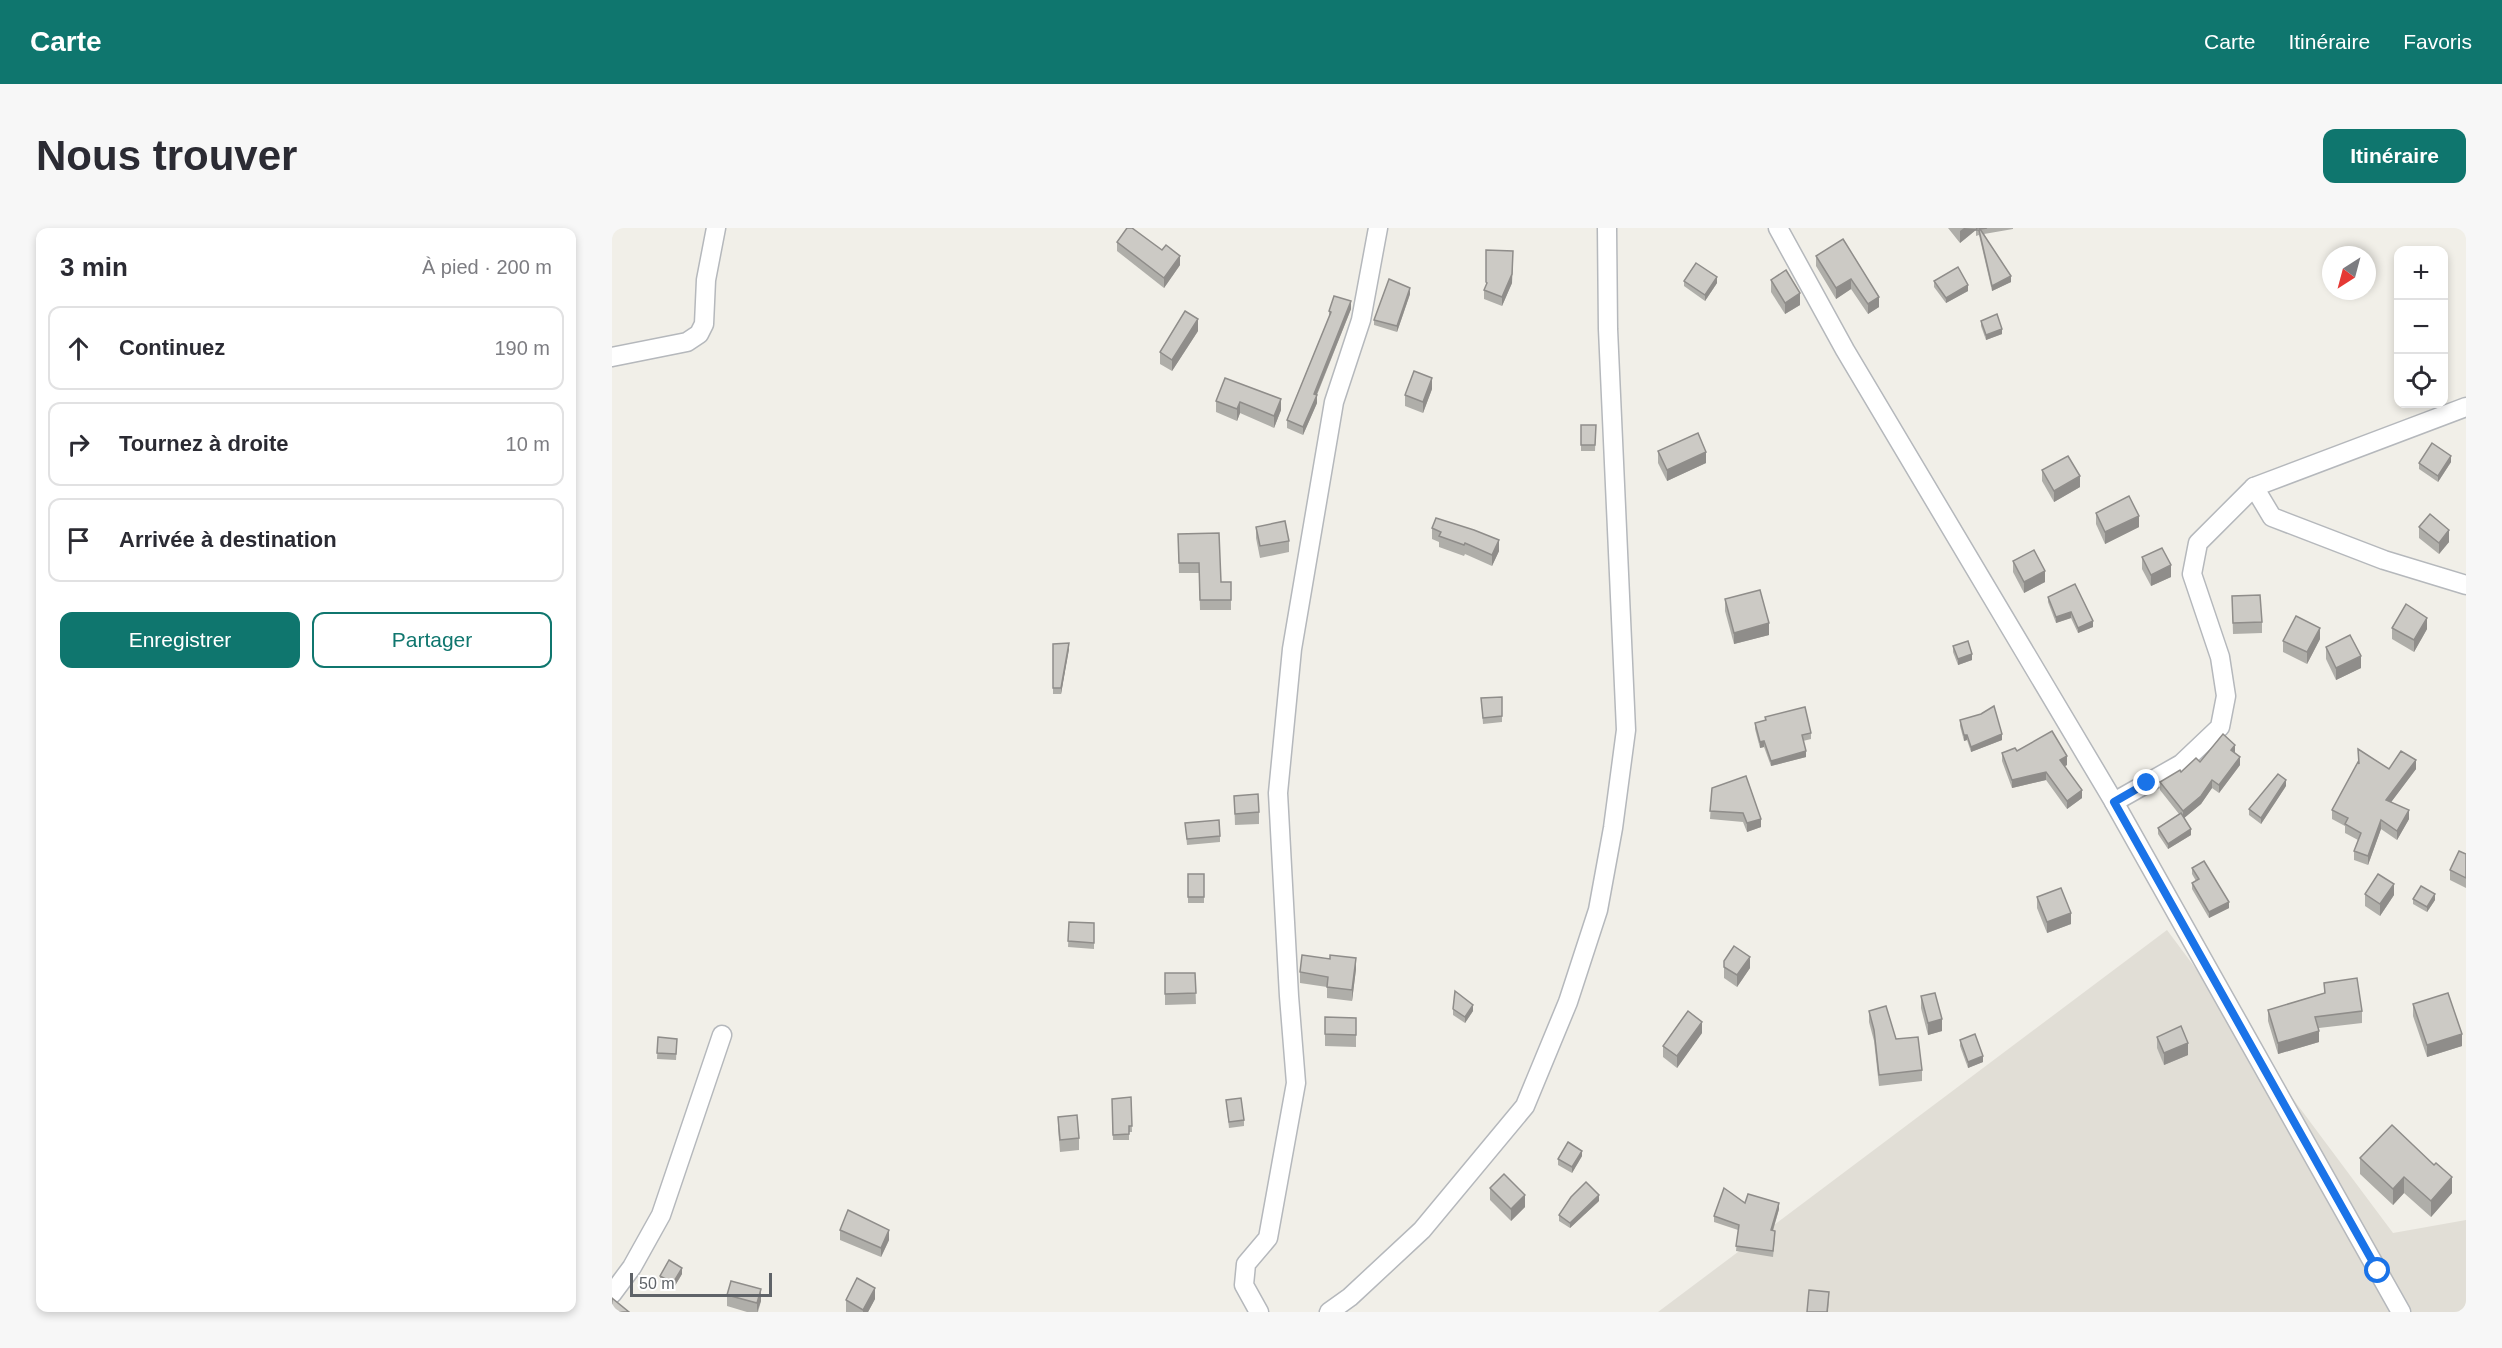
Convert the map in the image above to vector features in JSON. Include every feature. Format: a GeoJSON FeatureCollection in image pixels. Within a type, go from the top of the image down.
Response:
{"type":"FeatureCollection","features":[{"type":"Feature","properties":{"kind":"street"},"geometry":{"type":"LineString","coordinates":[[612,357],[687,342],[699,334],[704,324],[706,280],[716,228]]}},
{"type":"Feature","properties":{"kind":"street"},"geometry":{"type":"LineString","coordinates":[[1259,1312],[1244,1285],[1246,1264],[1268,1238],[1296,1083],[1288,996],[1278,793],[1292,649],[1334,402],[1361,320],[1378,228]]}},
{"type":"Feature","properties":{"kind":"street"},"geometry":{"type":"LineString","coordinates":[[1329,1312],[1350,1297],[1422,1230],[1525,1106],[1568,1002],[1598,910],[1613,828],[1626,730],[1608,329],[1607,228]]}},
{"type":"Feature","properties":{"kind":"street"},"geometry":{"type":"LineString","coordinates":[[1778,228],[1851,360],[2114,802],[2400,1312]]}},
{"type":"Feature","properties":{"kind":"street"},"geometry":{"type":"LineString","coordinates":[[2114,802],[2181,764],[2220,727],[2226,696],[2220,657],[2192,574],[2198,543],[2254,487],[2466,408]]}},
{"type":"Feature","properties":{"kind":"street"},"geometry":{"type":"LineString","coordinates":[[2254,487],[2272,517],[2384,560],[2466,585]]}},
{"type":"Feature","properties":{"kind":"street"},"geometry":{"type":"LineString","coordinates":[[612,1294],[632,1268],[661,1215],[722,1035]]}},
{"type":"Feature","properties":{"kind":"shaded area"},"geometry":{"type":"Polygon","coordinates":[[[2167,930],[2393,1233],[2466,1220],[2466,1312],[1658,1312],[2167,930]]]}},
{"type":"Feature","properties":{"kind":"building"},"geometry":{"type":"Polygon","coordinates":[[[1127,228],[1132,228],[1162,250],[1166,245],[1180,256],[1164,278],[1117,242],[1127,228]]]}},
{"type":"Feature","properties":{"kind":"building"},"geometry":{"type":"Polygon","coordinates":[[[1977,228],[1987,228],[1980,229],[2011,276],[1992,286],[1979,230],[1976,230],[1977,228]]]}},
{"type":"Feature","properties":{"kind":"building"},"geometry":{"type":"Polygon","coordinates":[[[1843,239],[1879,297],[1868,304],[1851,279],[1836,288],[1816,256],[1843,239]]]}},
{"type":"Feature","properties":{"kind":"building"},"geometry":{"type":"Polygon","coordinates":[[[1486,250],[1513,251],[1512,274],[1502,297],[1484,290],[1487,283],[1486,250]]]}},
{"type":"Feature","properties":{"kind":"building"},"geometry":{"type":"Polygon","coordinates":[[[1696,263],[1717,277],[1705,295],[1684,281],[1696,263]]]}},
{"type":"Feature","properties":{"kind":"building"},"geometry":{"type":"Polygon","coordinates":[[[1958,267],[1968,285],[1946,298],[1934,281],[1958,267]]]}},
{"type":"Feature","properties":{"kind":"building"},"geometry":{"type":"Polygon","coordinates":[[[1786,270],[1800,293],[1785,303],[1771,280],[1786,270]]]}},
{"type":"Feature","properties":{"kind":"building"},"geometry":{"type":"Polygon","coordinates":[[[1389,279],[1410,288],[1397,326],[1374,320],[1389,279]]]}},
{"type":"Feature","properties":{"kind":"building"},"geometry":{"type":"Polygon","coordinates":[[[1334,296],[1351,301],[1303,427],[1287,420],[1331,312],[1329,311],[1334,296]]]}},
{"type":"Feature","properties":{"kind":"building"},"geometry":{"type":"Polygon","coordinates":[[[1185,311],[1198,319],[1172,360],[1160,352],[1185,311]]]}},
{"type":"Feature","properties":{"kind":"building"},"geometry":{"type":"Polygon","coordinates":[[[1997,314],[2002,329],[1986,335],[1981,321],[1997,314]]]}},
{"type":"Feature","properties":{"kind":"building"},"geometry":{"type":"Polygon","coordinates":[[[1414,371],[1432,378],[1423,402],[1405,395],[1414,371]]]}},
{"type":"Feature","properties":{"kind":"building"},"geometry":{"type":"Polygon","coordinates":[[[1225,378],[1281,399],[1274,416],[1240,402],[1237,409],[1216,401],[1225,378]]]}},
{"type":"Feature","properties":{"kind":"building"},"geometry":{"type":"Polygon","coordinates":[[[1581,425],[1596,425],[1595,445],[1581,445],[1581,425]]]}},
{"type":"Feature","properties":{"kind":"building"},"geometry":{"type":"Polygon","coordinates":[[[1698,433],[1706,452],[1667,470],[1658,451],[1698,433]]]}},
{"type":"Feature","properties":{"kind":"building"},"geometry":{"type":"Polygon","coordinates":[[[2432,443],[2451,456],[2438,476],[2419,463],[2432,443]]]}},
{"type":"Feature","properties":{"kind":"building"},"geometry":{"type":"Polygon","coordinates":[[[2068,456],[2080,476],[2054,491],[2042,470],[2068,456]]]}},
{"type":"Feature","properties":{"kind":"building"},"geometry":{"type":"Polygon","coordinates":[[[2129,496],[2139,516],[2105,532],[2096,513],[2129,496]]]}},
{"type":"Feature","properties":{"kind":"building"},"geometry":{"type":"Polygon","coordinates":[[[2430,514],[2449,530],[2439,543],[2419,527],[2430,514]]]}},
{"type":"Feature","properties":{"kind":"building"},"geometry":{"type":"Polygon","coordinates":[[[1436,518],[1499,540],[1492,555],[1465,543],[1464,545],[1439,536],[1441,532],[1432,528],[1436,518]]]}},
{"type":"Feature","properties":{"kind":"building"},"geometry":{"type":"Polygon","coordinates":[[[1285,521],[1289,541],[1260,546],[1256,527],[1285,521]]]}},
{"type":"Feature","properties":{"kind":"building"},"geometry":{"type":"Polygon","coordinates":[[[1219,533],[1221,582],[1231,582],[1231,600],[1200,600],[1199,563],[1179,563],[1178,534],[1219,533]]]}},
{"type":"Feature","properties":{"kind":"building"},"geometry":{"type":"Polygon","coordinates":[[[2162,548],[2171,565],[2151,575],[2142,557],[2162,548]]]}},
{"type":"Feature","properties":{"kind":"building"},"geometry":{"type":"Polygon","coordinates":[[[2034,550],[2045,571],[2024,582],[2013,561],[2034,550]]]}},
{"type":"Feature","properties":{"kind":"building"},"geometry":{"type":"Polygon","coordinates":[[[2075,584],[2093,621],[2078,628],[2071,612],[2056,617],[2048,597],[2075,584]]]}},
{"type":"Feature","properties":{"kind":"building"},"geometry":{"type":"Polygon","coordinates":[[[1760,590],[1769,623],[1734,633],[1725,599],[1760,590]]]}},
{"type":"Feature","properties":{"kind":"building"},"geometry":{"type":"Polygon","coordinates":[[[2260,595],[2262,622],[2233,623],[2232,596],[2260,595]]]}},
{"type":"Feature","properties":{"kind":"building"},"geometry":{"type":"Polygon","coordinates":[[[2406,604],[2427,618],[2414,640],[2392,628],[2406,604]]]}},
{"type":"Feature","properties":{"kind":"building"},"geometry":{"type":"Polygon","coordinates":[[[2296,616],[2320,628],[2307,652],[2283,641],[2296,616]]]}},
{"type":"Feature","properties":{"kind":"building"},"geometry":{"type":"Polygon","coordinates":[[[2350,635],[2361,656],[2336,668],[2326,647],[2350,635]]]}},
{"type":"Feature","properties":{"kind":"building"},"geometry":{"type":"Polygon","coordinates":[[[1968,641],[1972,654],[1958,659],[1953,646],[1968,641]]]}},
{"type":"Feature","properties":{"kind":"building"},"geometry":{"type":"Polygon","coordinates":[[[1069,643],[1061,688],[1053,688],[1053,644],[1069,643]]]}},
{"type":"Feature","properties":{"kind":"building"},"geometry":{"type":"Polygon","coordinates":[[[1502,697],[1502,716],[1483,718],[1481,698],[1502,697]]]}},
{"type":"Feature","properties":{"kind":"building"},"geometry":{"type":"Polygon","coordinates":[[[1994,706],[2002,734],[1971,747],[1967,735],[1964,735],[1960,720],[1981,714],[1994,706]]]}},
{"type":"Feature","properties":{"kind":"building"},"geometry":{"type":"Polygon","coordinates":[[[1805,707],[1811,733],[1802,735],[1806,751],[1771,761],[1764,741],[1760,742],[1755,723],[1766,720],[1765,717],[1805,707]]]}},
{"type":"Feature","properties":{"kind":"building"},"geometry":{"type":"Polygon","coordinates":[[[2052,731],[2067,756],[2060,760],[2082,790],[2067,801],[2046,772],[2012,780],[2002,753],[2015,748],[2017,751],[2052,731]]]}},
{"type":"Feature","properties":{"kind":"building"},"geometry":{"type":"Polygon","coordinates":[[[2223,734],[2235,745],[2231,750],[2240,757],[2219,785],[2212,780],[2201,796],[2183,811],[2160,782],[2180,770],[2181,772],[2196,758],[2200,762],[2223,734]]]}},
{"type":"Feature","properties":{"kind":"building"},"geometry":{"type":"Polygon","coordinates":[[[2358,749],[2389,769],[2401,751],[2416,760],[2386,800],[2409,810],[2397,831],[2381,820],[2368,856],[2354,851],[2361,833],[2345,824],[2348,818],[2332,810],[2358,762],[2359,764],[2358,749]]]}},
{"type":"Feature","properties":{"kind":"building"},"geometry":{"type":"Polygon","coordinates":[[[2278,774],[2286,780],[2261,818],[2249,809],[2278,774]]]}},
{"type":"Feature","properties":{"kind":"building"},"geometry":{"type":"Polygon","coordinates":[[[1746,776],[1761,819],[1747,823],[1743,813],[1710,811],[1712,788],[1746,776]]]}},
{"type":"Feature","properties":{"kind":"building"},"geometry":{"type":"Polygon","coordinates":[[[1258,794],[1259,812],[1235,814],[1234,796],[1258,794]]]}},
{"type":"Feature","properties":{"kind":"building"},"geometry":{"type":"Polygon","coordinates":[[[2181,813],[2191,829],[2168,844],[2158,828],[2181,813]]]}},
{"type":"Feature","properties":{"kind":"building"},"geometry":{"type":"Polygon","coordinates":[[[1219,820],[1220,836],[1187,839],[1185,823],[1219,820]]]}},
{"type":"Feature","properties":{"kind":"building"},"geometry":{"type":"Polygon","coordinates":[[[2459,851],[2466,854],[2466,878],[2450,870],[2459,851]]]}},
{"type":"Feature","properties":{"kind":"building"},"geometry":{"type":"Polygon","coordinates":[[[2204,861],[2229,902],[2209,912],[2192,883],[2199,879],[2192,868],[2204,861]]]}},
{"type":"Feature","properties":{"kind":"building"},"geometry":{"type":"Polygon","coordinates":[[[1188,874],[1204,874],[1204,897],[1188,897],[1188,874]]]}},
{"type":"Feature","properties":{"kind":"building"},"geometry":{"type":"Polygon","coordinates":[[[2378,874],[2394,884],[2380,904],[2365,894],[2378,874]]]}},
{"type":"Feature","properties":{"kind":"building"},"geometry":{"type":"Polygon","coordinates":[[[2421,886],[2435,894],[2427,907],[2413,899],[2421,886]]]}},
{"type":"Feature","properties":{"kind":"building"},"geometry":{"type":"Polygon","coordinates":[[[2061,888],[2071,913],[2047,922],[2037,897],[2061,888]]]}},
{"type":"Feature","properties":{"kind":"building"},"geometry":{"type":"Polygon","coordinates":[[[1069,922],[1094,923],[1094,943],[1068,941],[1069,922]]]}},
{"type":"Feature","properties":{"kind":"building"},"geometry":{"type":"Polygon","coordinates":[[[1734,946],[1750,957],[1737,975],[1724,967],[1724,961],[1734,946]]]}},
{"type":"Feature","properties":{"kind":"building"},"geometry":{"type":"Polygon","coordinates":[[[1302,955],[1330,959],[1330,955],[1356,958],[1352,990],[1327,987],[1328,977],[1300,972],[1302,955]]]}},
{"type":"Feature","properties":{"kind":"building"},"geometry":{"type":"Polygon","coordinates":[[[1165,973],[1195,973],[1196,993],[1165,994],[1165,973]]]}},
{"type":"Feature","properties":{"kind":"building"},"geometry":{"type":"Polygon","coordinates":[[[2357,978],[2362,1011],[2315,1017],[2319,1031],[2278,1043],[2268,1010],[2325,993],[2324,983],[2357,978]]]}},
{"type":"Feature","properties":{"kind":"building"},"geometry":{"type":"Polygon","coordinates":[[[1455,991],[1473,1005],[1465,1017],[1453,1009],[1455,991]]]}},
{"type":"Feature","properties":{"kind":"building"},"geometry":{"type":"Polygon","coordinates":[[[1935,993],[1942,1019],[1928,1023],[1921,996],[1935,993]]]}},
{"type":"Feature","properties":{"kind":"building"},"geometry":{"type":"Polygon","coordinates":[[[2448,993],[2462,1034],[2427,1045],[2413,1004],[2448,993]]]}},
{"type":"Feature","properties":{"kind":"building"},"geometry":{"type":"Polygon","coordinates":[[[1886,1006],[1896,1039],[1918,1037],[1922,1070],[1879,1075],[1874,1030],[1869,1011],[1886,1006]]]}},
{"type":"Feature","properties":{"kind":"building"},"geometry":{"type":"Polygon","coordinates":[[[1688,1011],[1702,1022],[1677,1056],[1663,1046],[1688,1011]]]}},
{"type":"Feature","properties":{"kind":"building"},"geometry":{"type":"Polygon","coordinates":[[[1325,1017],[1356,1018],[1356,1035],[1325,1034],[1325,1017]]]}},
{"type":"Feature","properties":{"kind":"building"},"geometry":{"type":"Polygon","coordinates":[[[2181,1026],[2188,1043],[2164,1053],[2157,1037],[2181,1026]]]}},
{"type":"Feature","properties":{"kind":"building"},"geometry":{"type":"Polygon","coordinates":[[[1975,1034],[1983,1056],[1968,1062],[1960,1040],[1975,1034]]]}},
{"type":"Feature","properties":{"kind":"building"},"geometry":{"type":"Polygon","coordinates":[[[658,1037],[677,1039],[676,1054],[657,1053],[658,1037]]]}},
{"type":"Feature","properties":{"kind":"building"},"geometry":{"type":"Polygon","coordinates":[[[1131,1097],[1132,1126],[1129,1126],[1129,1134],[1113,1135],[1112,1099],[1131,1097]]]}},
{"type":"Feature","properties":{"kind":"building"},"geometry":{"type":"Polygon","coordinates":[[[1241,1098],[1244,1120],[1229,1122],[1226,1100],[1241,1098]]]}},
{"type":"Feature","properties":{"kind":"building"},"geometry":{"type":"Polygon","coordinates":[[[1077,1115],[1079,1138],[1060,1140],[1058,1117],[1077,1115]]]}},
{"type":"Feature","properties":{"kind":"building"},"geometry":{"type":"Polygon","coordinates":[[[2392,1125],[2434,1165],[2436,1163],[2452,1177],[2431,1201],[2404,1177],[2393,1189],[2360,1158],[2392,1125]]]}},
{"type":"Feature","properties":{"kind":"building"},"geometry":{"type":"Polygon","coordinates":[[[1568,1142],[1582,1151],[1572,1167],[1558,1159],[1568,1142]]]}},
{"type":"Feature","properties":{"kind":"building"},"geometry":{"type":"Polygon","coordinates":[[[1504,1174],[1525,1195],[1511,1209],[1490,1188],[1504,1174]]]}},
{"type":"Feature","properties":{"kind":"building"},"geometry":{"type":"Polygon","coordinates":[[[1586,1182],[1599,1195],[1570,1223],[1559,1215],[1571,1197],[1586,1182]]]}},
{"type":"Feature","properties":{"kind":"building"},"geometry":{"type":"Polygon","coordinates":[[[1724,1188],[1745,1203],[1748,1194],[1779,1203],[1771,1230],[1775,1231],[1773,1251],[1736,1246],[1739,1225],[1714,1216],[1724,1188]]]}},
{"type":"Feature","properties":{"kind":"building"},"geometry":{"type":"Polygon","coordinates":[[[848,1210],[889,1230],[881,1248],[840,1230],[848,1210]]]}},
{"type":"Feature","properties":{"kind":"building"},"geometry":{"type":"Polygon","coordinates":[[[669,1260],[682,1268],[673,1283],[660,1276],[669,1260]]]}},
{"type":"Feature","properties":{"kind":"building"},"geometry":{"type":"Polygon","coordinates":[[[857,1278],[875,1288],[863,1310],[846,1300],[857,1278]]]}},
{"type":"Feature","properties":{"kind":"building"},"geometry":{"type":"Polygon","coordinates":[[[731,1281],[761,1289],[757,1303],[727,1295],[731,1281]]]}},
{"type":"Feature","properties":{"kind":"building"},"geometry":{"type":"Polygon","coordinates":[[[1809,1290],[1829,1292],[1827,1312],[1807,1312],[1809,1290]]]}},
{"type":"Feature","properties":{"kind":"building"},"geometry":{"type":"Polygon","coordinates":[[[612,1298],[629,1312],[612,1312],[612,1298]]]}},
{"type":"Feature","properties":{"kind":"route"},"geometry":{"type":"LineString","coordinates":[[2147,783],[2114,802],[2378,1271]]}}]}
